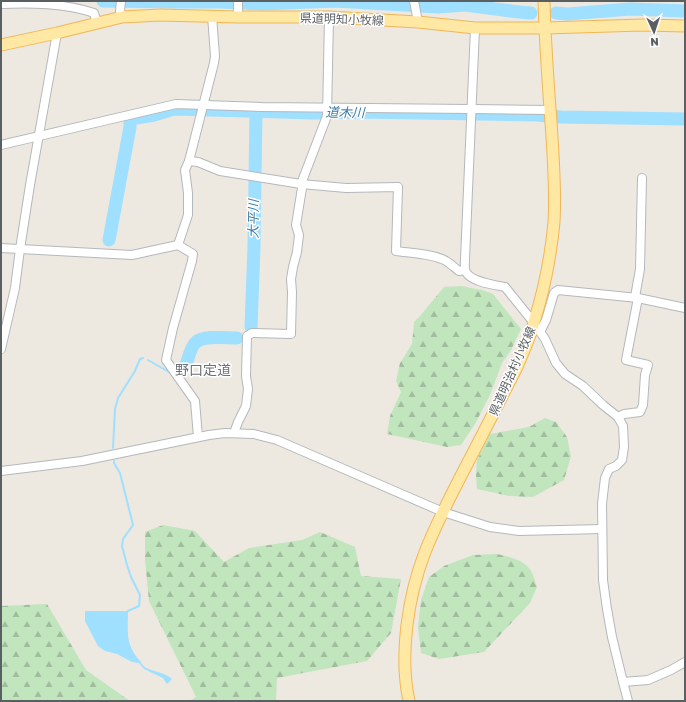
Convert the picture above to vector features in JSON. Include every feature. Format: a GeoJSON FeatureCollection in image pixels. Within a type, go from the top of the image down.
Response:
{"type":"FeatureCollection","features":[{"type":"Feature","properties":{"kind":"main road","name":"県道明治村小牧線"},"geometry":{"type":"LineString","coordinates":[[409,701],[405,663],[407,628],[414,585],[422,560],[443,512],[537,328],[553,235],[555,177],[544,1]]}},
{"type":"Feature","properties":{"kind":"main road","name":"県道明知小牧線"},"geometry":{"type":"LineString","coordinates":[[1,45],[97,23],[121,14],[417,18],[475,28],[545,28],[644,25],[685,26]]}},
{"type":"Feature","properties":{"kind":"street"},"geometry":{"type":"LineString","coordinates":[[121,1],[121,14]]}},
{"type":"Feature","properties":{"kind":"street"},"geometry":{"type":"LineString","coordinates":[[238,1],[238,15]]}},
{"type":"Feature","properties":{"kind":"street"},"geometry":{"type":"LineString","coordinates":[[414,1],[417,18]]}},
{"type":"Feature","properties":{"kind":"street"},"geometry":{"type":"LineString","coordinates":[[1,4],[47,5],[83,9],[94,13],[97,23]]}},
{"type":"Feature","properties":{"kind":"street"},"geometry":{"type":"LineString","coordinates":[[178,245],[188,215],[186,170],[204,105],[215,56],[212,16]]}},
{"type":"Feature","properties":{"kind":"street"},"geometry":{"type":"LineString","coordinates":[[234,433],[246,406],[248,389],[246,376],[247,336],[252,333],[290,334],[292,292],[291,279],[299,235],[296,225],[302,188],[301,184],[327,111],[329,17]]}},
{"type":"Feature","properties":{"kind":"street"},"geometry":{"type":"LineString","coordinates":[[475,28],[465,270],[471,277],[482,282],[505,287],[545,339],[556,363],[565,374],[583,386],[603,405],[618,416],[623,426],[624,447],[622,460],[616,466],[609,469],[605,478],[602,504],[602,529],[603,580],[607,609],[628,701]]}},
{"type":"Feature","properties":{"kind":"street"},"geometry":{"type":"LineString","coordinates":[[1,349],[15,288],[20,249],[57,33]]}},
{"type":"Feature","properties":{"kind":"street"},"geometry":{"type":"LineString","coordinates":[[1,145],[176,104],[327,111],[550,115]]}},
{"type":"Feature","properties":{"kind":"street"},"geometry":{"type":"LineString","coordinates":[[189,161],[198,162],[220,171],[301,184],[346,188],[398,188],[396,251],[423,254],[440,258],[459,271],[465,270]]}},
{"type":"Feature","properties":{"kind":"street"},"geometry":{"type":"LineString","coordinates":[[618,416],[640,412],[643,405],[645,375],[648,366],[626,360],[640,269],[642,178]]}},
{"type":"Feature","properties":{"kind":"street"},"geometry":{"type":"LineString","coordinates":[[1,248],[132,255],[178,245],[193,254],[167,351],[166,360],[196,402],[198,437]]}},
{"type":"Feature","properties":{"kind":"street"},"geometry":{"type":"LineString","coordinates":[[537,328],[546,320],[554,293],[558,290],[636,298],[685,308]]}},
{"type":"Feature","properties":{"kind":"street"},"geometry":{"type":"LineString","coordinates":[[1,470],[82,460],[209,435],[234,433],[254,434],[277,440],[443,512],[490,527],[519,531],[602,529]]}},
{"type":"Feature","properties":{"kind":"street"},"geometry":{"type":"LineString","coordinates":[[623,682],[648,680],[685,662]]}},
{"type":"Feature","properties":{"kind":"green space"},"geometry":{"type":"Polygon","coordinates":[[[461,286],[482,290],[493,294],[521,329],[511,350],[502,363],[490,395],[475,424],[461,445],[447,447],[387,434],[390,416],[401,392],[396,381],[400,363],[412,344],[414,322],[444,287],[461,286]]]}},
{"type":"Feature","properties":{"kind":"green space"},"geometry":{"type":"Polygon","coordinates":[[[545,418],[556,422],[567,437],[571,456],[564,480],[533,497],[509,496],[477,489],[477,460],[490,434],[529,427],[545,418]]]}},
{"type":"Feature","properties":{"kind":"green space"},"geometry":{"type":"Polygon","coordinates":[[[163,525],[195,531],[224,562],[249,548],[302,540],[320,532],[355,547],[361,576],[401,579],[391,633],[367,661],[277,678],[276,701],[189,701],[196,697],[149,601],[145,560],[145,532],[163,525]]]}},
{"type":"Feature","properties":{"kind":"green space"},"geometry":{"type":"Polygon","coordinates":[[[497,554],[525,564],[531,571],[537,587],[530,603],[484,652],[439,659],[421,653],[418,627],[421,600],[429,577],[444,566],[473,555],[497,554]]]}},
{"type":"Feature","properties":{"kind":"green space"},"geometry":{"type":"Polygon","coordinates":[[[47,604],[86,670],[130,701],[1,701],[1,606],[47,604]]]}},
{"type":"Feature","properties":{"kind":"water"},"geometry":{"type":"Polygon","coordinates":[[[85,611],[128,611],[128,638],[135,655],[146,668],[163,673],[172,679],[167,684],[163,678],[144,669],[139,663],[132,662],[117,654],[105,651],[98,646],[85,621],[85,611]]]}},
{"type":"Feature","properties":{"kind":"waterway"},"geometry":{"type":"LineString","coordinates":[[103,1],[221,2],[263,4],[336,1],[438,7],[465,5],[531,13]]}},
{"type":"Feature","properties":{"kind":"waterway"},"geometry":{"type":"LineString","coordinates":[[556,13],[568,14],[630,9],[685,11]]}},
{"type":"Feature","properties":{"kind":"waterway","name":"道木川"},"geometry":{"type":"LineString","coordinates":[[109,240],[130,127],[130,119],[154,115],[174,109],[315,113],[361,112],[685,119]]}},
{"type":"Feature","properties":{"kind":"waterway","name":"大平川"},"geometry":{"type":"LineString","coordinates":[[251,327],[256,111]]}},
{"type":"Feature","properties":{"kind":"waterway","name":"大平川"},"geometry":{"type":"LineString","coordinates":[[186,365],[196,342],[204,338],[237,338]]}},
{"type":"Feature","properties":{"kind":"waterway"},"geometry":{"type":"LineString","coordinates":[[113,448],[115,409],[118,398],[135,371],[140,359],[143,358]]}},
{"type":"Feature","properties":{"kind":"waterway"},"geometry":{"type":"LineString","coordinates":[[148,360],[172,373]]}},
{"type":"Feature","properties":{"kind":"waterway"},"geometry":{"type":"LineString","coordinates":[[177,372],[182,370],[186,365]]}},
{"type":"Feature","properties":{"kind":"waterway"},"geometry":{"type":"LineString","coordinates":[[114,461],[120,473],[133,525],[123,539],[122,546],[131,577],[140,595],[139,606],[128,611]]}},
{"type":"Feature","properties":{"kind":"district","name":"野口定道"},"geometry":{"type":"Point","coordinates":[203,369]}}]}
